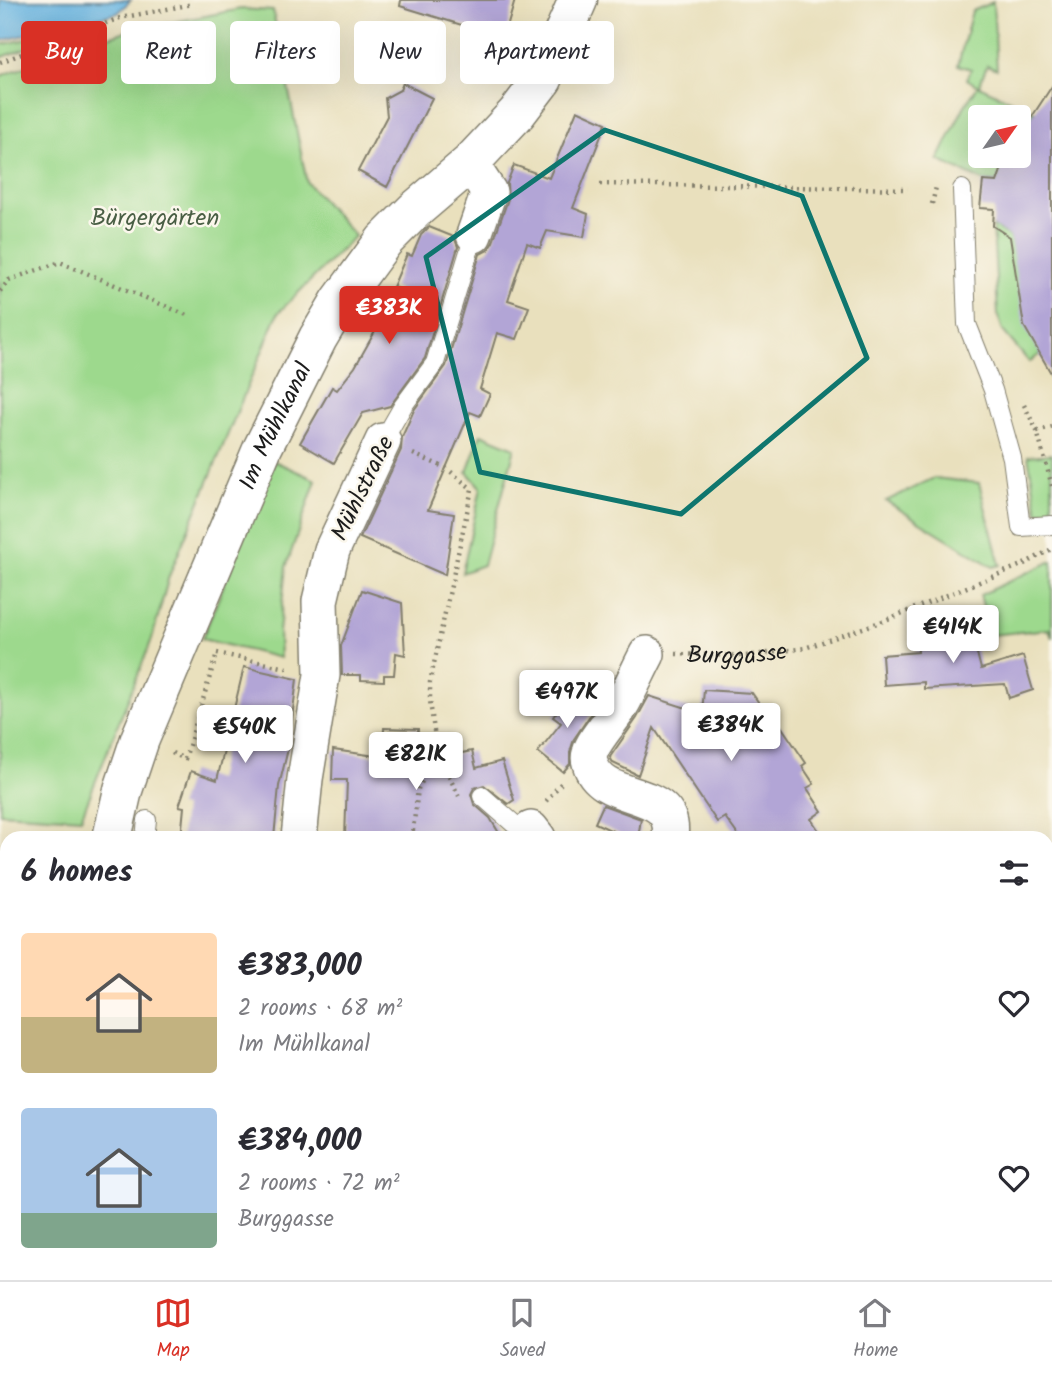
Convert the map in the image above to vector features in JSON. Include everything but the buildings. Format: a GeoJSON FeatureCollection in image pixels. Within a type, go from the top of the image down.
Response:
{"type":"FeatureCollection","features":[{"type":"Feature","properties":{"kind":"street","name":"Im Mühlkanal"},"geometry":{"type":"LineString","coordinates":[[114,831],[123,790],[140,739],[263,447],[340,300],[393,231],[470,163],[517,113],[543,79],[578,0]]}},
{"type":"Feature","properties":{"kind":"street","name":"Mühlstraße"},"geometry":{"type":"LineString","coordinates":[[470,163],[489,192],[474,235]]}},
{"type":"Feature","properties":{"kind":"street","name":"Mühlstraße"},"geometry":{"type":"LineString","coordinates":[[300,831],[305,779],[322,675],[320,601],[332,550],[383,441]]}},
{"type":"Feature","properties":{"kind":"street"},"geometry":{"type":"LineString","coordinates":[[647,654],[621,706],[590,752],[589,763],[598,778],[613,789],[657,804],[669,821],[670,831]]}},
{"type":"Feature","properties":{"kind":"lane"},"geometry":{"type":"LineString","coordinates":[[962,189],[967,324],[993,390],[1012,458],[1021,527],[1052,525]]}},
{"type":"Feature","properties":{"kind":"lane","name":"Mühlstraße"},"geometry":{"type":"LineString","coordinates":[[383,441],[435,363],[474,235]]}},
{"type":"Feature","properties":{"kind":"lane"},"geometry":{"type":"LineString","coordinates":[[482,796],[514,824],[528,831]]}},
{"type":"Feature","properties":{"kind":"lane"},"geometry":{"type":"LineString","coordinates":[[146,831],[147,820]]}},
{"type":"Feature","properties":{"kind":"path"},"geometry":{"type":"LineString","coordinates":[[0,62],[120,18],[193,4]]}},
{"type":"Feature","properties":{"kind":"path"},"geometry":{"type":"LineString","coordinates":[[600,184],[908,188]]}},
{"type":"Feature","properties":{"kind":"path"},"geometry":{"type":"LineString","coordinates":[[932,204],[935,195]]}},
{"type":"Feature","properties":{"kind":"path"},"geometry":{"type":"LineString","coordinates":[[0,291],[9,280],[60,262],[189,316]]}},
{"type":"Feature","properties":{"kind":"path"},"geometry":{"type":"LineString","coordinates":[[1052,427],[1037,431],[1052,486]]}},
{"type":"Feature","properties":{"kind":"path"},"geometry":{"type":"LineString","coordinates":[[383,441],[446,468],[472,489],[430,682],[430,701],[436,753],[461,801],[482,796]]}},
{"type":"Feature","properties":{"kind":"path","name":"Burggasse"},"geometry":{"type":"LineString","coordinates":[[647,654],[746,656],[805,648],[883,621],[1024,564],[1052,549]]}},
{"type":"Feature","properties":{"kind":"path"},"geometry":{"type":"LineString","coordinates":[[181,644],[322,675]]}},
{"type":"Feature","properties":{"kind":"path"},"geometry":{"type":"LineString","coordinates":[[413,831],[418,789],[436,753]]}},
{"type":"Feature","properties":{"kind":"highlighted area"},"geometry":{"type":"Polygon","coordinates":[[[605,130],[802,196],[867,358],[681,514],[480,472],[426,257],[605,130]]]}},
{"type":"Feature","properties":{"kind":"green space"},"geometry":{"type":"Polygon","coordinates":[[[993,2],[997,69],[987,65],[979,86],[1020,105],[968,105],[968,168],[1003,168],[997,182],[983,181],[938,160],[964,107],[978,86],[967,79],[971,69],[958,65],[972,11],[993,2]]]}},
{"type":"Feature","properties":{"kind":"green space","name":"Bürgergärten"},"geometry":{"type":"Polygon","coordinates":[[[241,9],[273,11],[275,21],[230,21],[230,84],[287,84],[307,183],[355,236],[278,313],[169,576],[152,639],[81,818],[0,813],[0,76],[21,68],[21,84],[107,84],[107,38],[121,33],[121,84],[216,84],[216,21],[179,21],[241,9]]]}},
{"type":"Feature","properties":{"kind":"green space"},"geometry":{"type":"Polygon","coordinates":[[[21,40],[21,50],[0,58],[0,45],[21,40]]]}},
{"type":"Feature","properties":{"kind":"green space"},"geometry":{"type":"Polygon","coordinates":[[[993,226],[1010,237],[1041,354],[1029,362],[1003,331],[998,315],[993,226]]]}},
{"type":"Feature","properties":{"kind":"green space"},"geometry":{"type":"Polygon","coordinates":[[[481,434],[515,448],[483,565],[462,573],[481,488],[467,472],[481,434]]]}},
{"type":"Feature","properties":{"kind":"green space"},"geometry":{"type":"Polygon","coordinates":[[[1052,454],[1052,511],[1038,512],[1028,456],[1052,454]]]}},
{"type":"Feature","properties":{"kind":"green space"},"geometry":{"type":"Polygon","coordinates":[[[274,461],[316,480],[286,567],[279,632],[280,658],[202,639],[274,461]]]}},
{"type":"Feature","properties":{"kind":"green space"},"geometry":{"type":"Polygon","coordinates":[[[934,478],[979,483],[1000,565],[993,567],[886,501],[934,478]]]}},
{"type":"Feature","properties":{"kind":"green space"},"geometry":{"type":"Polygon","coordinates":[[[1052,561],[1052,638],[1049,629],[991,635],[980,595],[1052,561]]]}},
{"type":"Feature","properties":{"kind":"water"},"geometry":{"type":"Polygon","coordinates":[[[0,0],[131,0],[118,13],[84,21],[21,21],[21,36],[0,41],[0,0]]]}}]}
